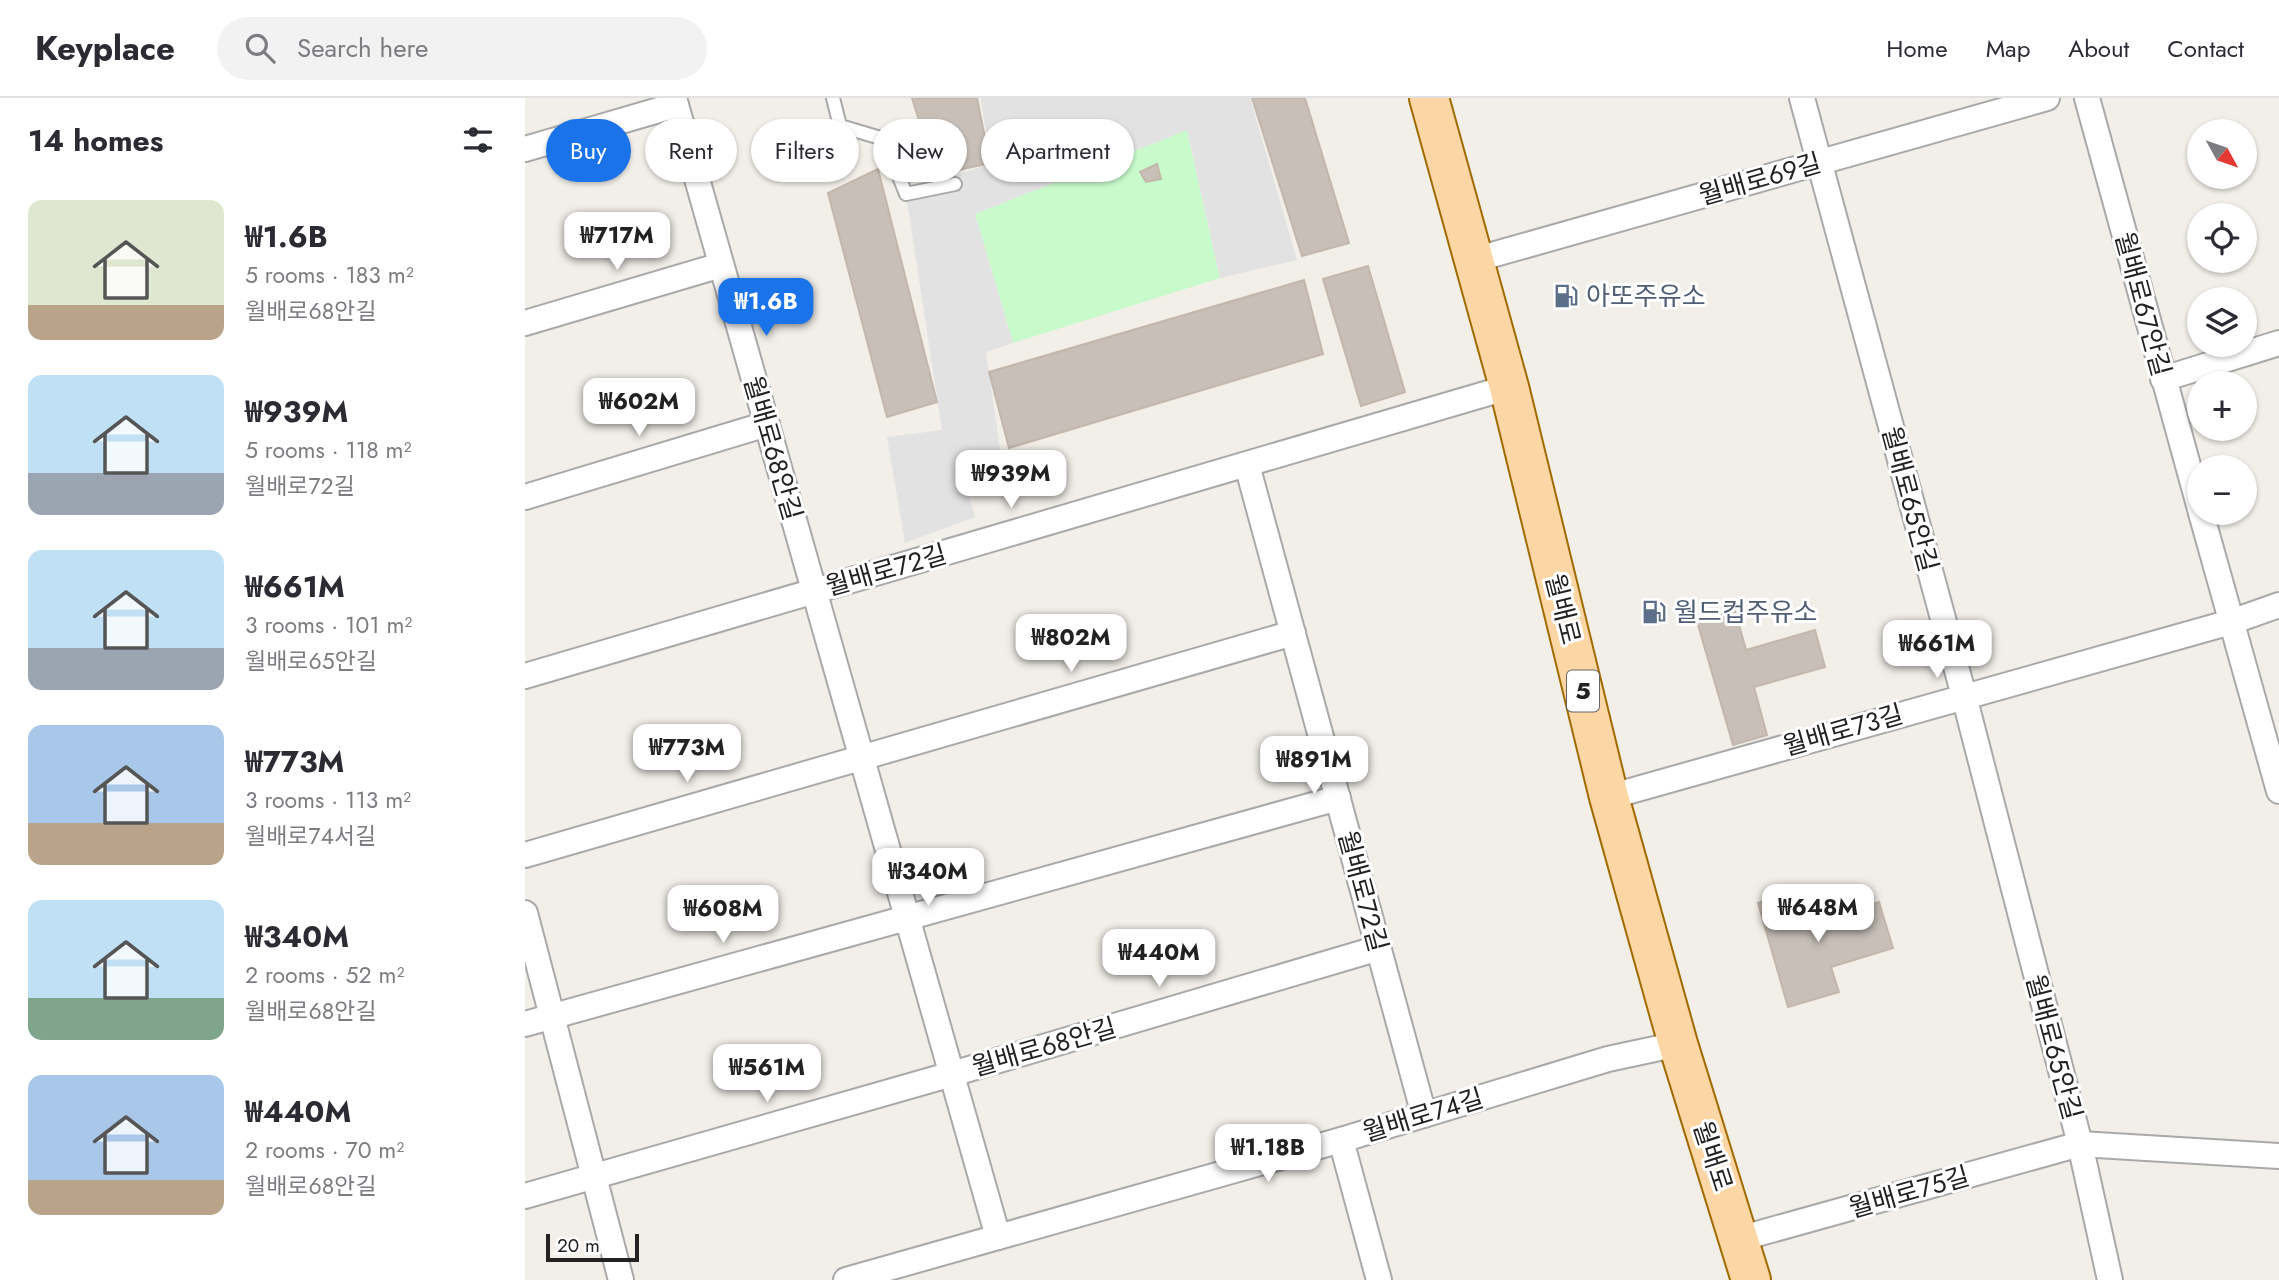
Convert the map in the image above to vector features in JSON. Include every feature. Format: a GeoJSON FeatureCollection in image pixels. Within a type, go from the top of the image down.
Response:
{"type":"FeatureCollection","features":[{"type":"Feature","properties":{"kind":"main road","name":"월배로"},"geometry":{"type":"LineString","coordinates":[[1429,98],[1509,387],[1609,797],[1678,1044],[1751,1280]]}},
{"type":"Feature","properties":{"kind":"street","name":"월배로65안길"},"geometry":{"type":"LineString","coordinates":[[1802,98],[2080,1144]]}},
{"type":"Feature","properties":{"kind":"street","name":"월배로69길"},"geometry":{"type":"LineString","coordinates":[[1474,260],[2047,98]]}},
{"type":"Feature","properties":{"kind":"street","name":"월배로67안길"},"geometry":{"type":"LineString","coordinates":[[2087,98],[2187,463]]}},
{"type":"Feature","properties":{"kind":"street"},"geometry":{"type":"LineString","coordinates":[[525,149],[675,102]]}},
{"type":"Feature","properties":{"kind":"street","name":"월배로68안길"},"geometry":{"type":"LineString","coordinates":[[675,102],[998,1237]]}},
{"type":"Feature","properties":{"kind":"street"},"geometry":{"type":"LineString","coordinates":[[525,323],[721,265]]}},
{"type":"Feature","properties":{"kind":"street"},"geometry":{"type":"LineString","coordinates":[[2164,379],[2279,343]]}},
{"type":"Feature","properties":{"kind":"street","name":"월배로72길"},"geometry":{"type":"LineString","coordinates":[[525,676],[1509,387]]}},
{"type":"Feature","properties":{"kind":"street"},"geometry":{"type":"LineString","coordinates":[[525,496],[767,424]]}},
{"type":"Feature","properties":{"kind":"street","name":"월배로72길"},"geometry":{"type":"LineString","coordinates":[[1247,465],[1425,1115]]}},
{"type":"Feature","properties":{"kind":"street","name":"월배로67안길"},"geometry":{"type":"LineString","coordinates":[[2204,525],[2279,791]]}},
{"type":"Feature","properties":{"kind":"street","name":"월배로73길"},"geometry":{"type":"LineString","coordinates":[[1609,797],[2231,622],[2279,605]]}},
{"type":"Feature","properties":{"kind":"street"},"geometry":{"type":"LineString","coordinates":[[525,855],[1293,634]]}},
{"type":"Feature","properties":{"kind":"street"},"geometry":{"type":"LineString","coordinates":[[525,1024],[1338,798]]}},
{"type":"Feature","properties":{"kind":"street"},"geometry":{"type":"LineString","coordinates":[[525,913],[621,1280]]}},
{"type":"Feature","properties":{"kind":"street","name":"월배로68안길"},"geometry":{"type":"LineString","coordinates":[[952,1074],[1379,948]]}},
{"type":"Feature","properties":{"kind":"street","name":"월배로74길"},"geometry":{"type":"LineString","coordinates":[[846,1280],[1425,1115],[1608,1059],[1678,1044]]}},
{"type":"Feature","properties":{"kind":"street"},"geometry":{"type":"LineString","coordinates":[[525,1196],[952,1074]]}},
{"type":"Feature","properties":{"kind":"street"},"geometry":{"type":"LineString","coordinates":[[1341,1139],[1379,1280]]}},
{"type":"Feature","properties":{"kind":"street"},"geometry":{"type":"LineString","coordinates":[[2080,1144],[2110,1280]]}},
{"type":"Feature","properties":{"kind":"street","name":"월배로75길"},"geometry":{"type":"LineString","coordinates":[[1739,1239],[2080,1144],[2279,1156]]}},
{"type":"Feature","properties":{"kind":"lane"},"geometry":{"type":"LineString","coordinates":[[833,98],[840,126],[884,139],[906,194],[955,184]]}},
{"type":"Feature","properties":{"kind":"green space"},"geometry":{"type":"Polygon","coordinates":[[[1187,130],[1220,278],[1013,343],[975,214],[1056,182],[1134,182],[1134,151],[1187,130]]]}},
{"type":"Feature","properties":{"kind":"shaded area"},"geometry":{"type":"Polygon","coordinates":[[[981,98],[1250,98],[1297,260],[1220,278],[1187,130],[1134,151],[1134,119],[984,119],[981,98]]]}},
{"type":"Feature","properties":{"kind":"shaded area"},"geometry":{"type":"Polygon","coordinates":[[[981,166],[981,182],[1056,182],[975,214],[1013,343],[986,352],[1002,463],[959,464],[975,517],[905,543],[887,437],[942,430],[906,194],[939,182],[967,182],[967,171],[981,166]]]}},
{"type":"Feature","properties":{"kind":"building"},"geometry":{"type":"Polygon","coordinates":[[[912,98],[977,98],[981,119],[981,165],[967,168],[967,119],[919,119],[912,98]]]}},
{"type":"Feature","properties":{"kind":"building"},"geometry":{"type":"Polygon","coordinates":[[[1252,98],[1305,98],[1349,243],[1302,256],[1252,98]]]}},
{"type":"Feature","properties":{"kind":"building"},"geometry":{"type":"Polygon","coordinates":[[[1157,164],[1161,179],[1146,182],[1140,172],[1157,164]]]}},
{"type":"Feature","properties":{"kind":"building"},"geometry":{"type":"Polygon","coordinates":[[[873,171],[873,182],[881,182],[937,402],[887,417],[828,193],[851,182],[859,182],[859,178],[873,171]]]}},
{"type":"Feature","properties":{"kind":"building"},"geometry":{"type":"Polygon","coordinates":[[[1368,266],[1405,392],[1361,406],[1323,279],[1368,266]]]}},
{"type":"Feature","properties":{"kind":"building"},"geometry":{"type":"Polygon","coordinates":[[[1304,280],[1323,354],[1009,448],[989,372],[1304,280]]]}},
{"type":"Feature","properties":{"kind":"building"},"geometry":{"type":"Polygon","coordinates":[[[1734,607],[1746,650],[1815,630],[1825,667],[1754,687],[1767,735],[1733,745],[1696,618],[1734,607]]]}},
{"type":"Feature","properties":{"kind":"building"},"geometry":{"type":"Polygon","coordinates":[[[1802,889],[1812,923],[1879,902],[1893,948],[1831,967],[1839,992],[1788,1007],[1758,903],[1802,889]]]}},
{"type":"Feature","properties":{"kind":"place","name":"아또주유소"},"geometry":{"type":"Point","coordinates":[1566,296]}},
{"type":"Feature","properties":{"kind":"place","name":"월드컵주유소"},"geometry":{"type":"Point","coordinates":[1654,612]}}]}
